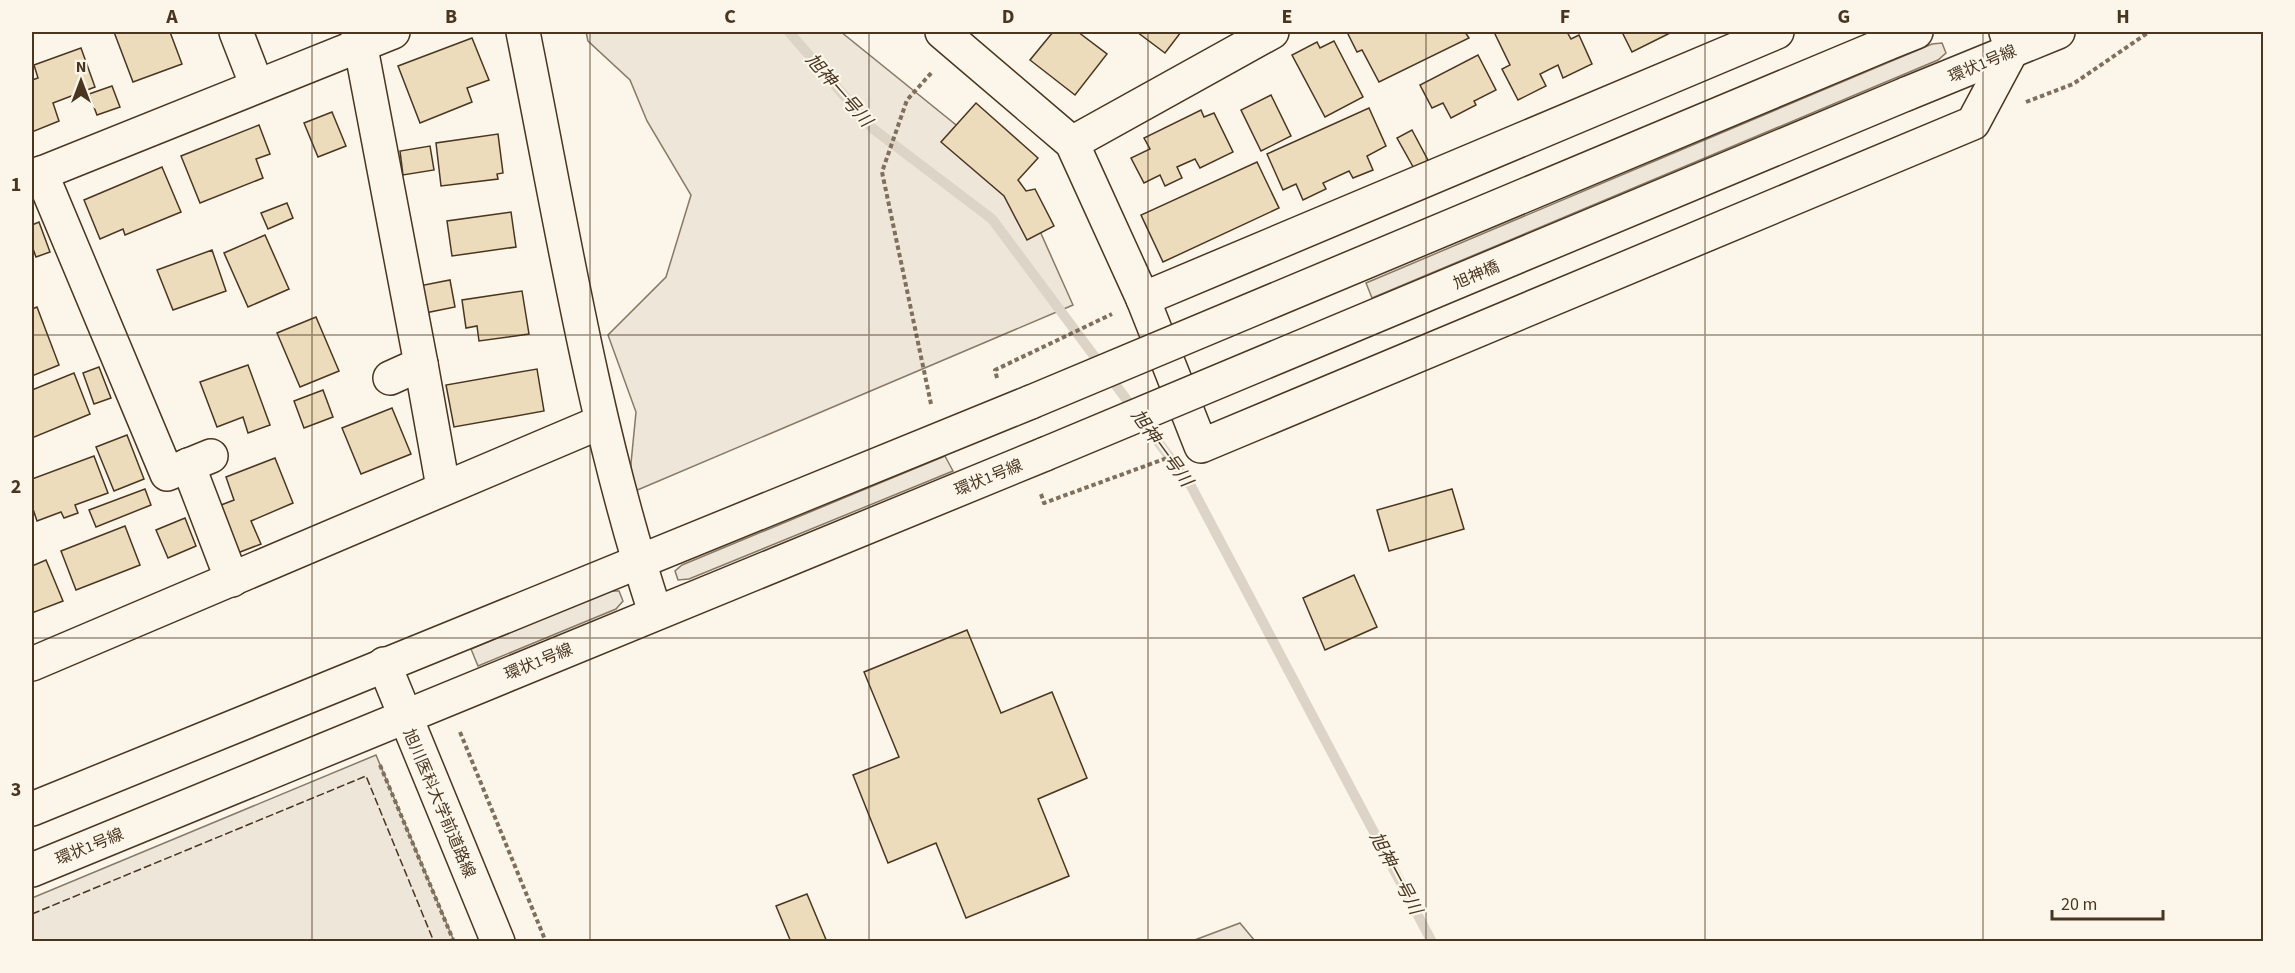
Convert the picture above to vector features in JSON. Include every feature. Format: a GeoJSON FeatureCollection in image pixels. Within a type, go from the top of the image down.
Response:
{"type":"FeatureCollection","features":[{"type":"Feature","properties":{"kind":"street"},"geometry":{"type":"LineString","coordinates":[[236,32],[257,86]]}},
{"type":"Feature","properties":{"kind":"street"},"geometry":{"type":"LineString","coordinates":[[232,580],[200,460],[167,474],[36,176],[257,86],[359,38],[393,32]]}},
{"type":"Feature","properties":{"kind":"street"},"geometry":{"type":"LineString","coordinates":[[523,32],[601,422],[655,612]]}},
{"type":"Feature","properties":{"kind":"street"},"geometry":{"type":"LineString","coordinates":[[1072,142],[1272,32]]}},
{"type":"Feature","properties":{"kind":"street"},"geometry":{"type":"LineString","coordinates":[[1143,299],[1777,32]]}},
{"type":"Feature","properties":{"kind":"street"},"geometry":{"type":"LineString","coordinates":[[32,809],[1031,402],[1916,32]]}},
{"type":"Feature","properties":{"kind":"street","name":"環状1号線"},"geometry":{"type":"LineString","coordinates":[[1906,94],[2009,41],[2058,32]]}},
{"type":"Feature","properties":{"kind":"street"},"geometry":{"type":"LineString","coordinates":[[958,36],[1072,142],[1143,299],[1201,446],[1973,123],[2009,41]]}},
{"type":"Feature","properties":{"kind":"street"},"geometry":{"type":"LineString","coordinates":[[359,38],[443,487]]}},
{"type":"Feature","properties":{"kind":"street","name":"旭神橋"},"geometry":{"type":"LineString","coordinates":[[1045,454],[1906,94]]}},
{"type":"Feature","properties":{"kind":"street"},"geometry":{"type":"LineString","coordinates":[[390,378],[421,364]]}},
{"type":"Feature","properties":{"kind":"street"},"geometry":{"type":"LineString","coordinates":[[32,664],[232,580],[443,487],[601,422]]}},
{"type":"Feature","properties":{"kind":"street","name":"環状1号線"},"geometry":{"type":"LineString","coordinates":[[32,870],[655,612],[1045,454]]}},
{"type":"Feature","properties":{"kind":"street","name":"旭川医科大学前道路線"},"geometry":{"type":"LineString","coordinates":[[384,664],[498,942]]}},
{"type":"Feature","properties":{"kind":"path"},"geometry":{"type":"LineString","coordinates":[[1973,123],[2073,84],[2150,32]]}},
{"type":"Feature","properties":{"kind":"path"},"geometry":{"type":"LineString","coordinates":[[933,411],[882,172],[908,100],[951,51],[958,36]]}},
{"type":"Feature","properties":{"kind":"path"},"geometry":{"type":"LineString","coordinates":[[999,384],[994,370],[1143,299]]}},
{"type":"Feature","properties":{"kind":"path"},"geometry":{"type":"LineString","coordinates":[[1040,493],[1044,503],[1201,446]]}},
{"type":"Feature","properties":{"kind":"path"},"geometry":{"type":"LineString","coordinates":[[456,723],[546,942]]}},
{"type":"Feature","properties":{"kind":"path"},"geometry":{"type":"LineString","coordinates":[[376,755],[454,942]]}},
{"type":"Feature","properties":{"kind":"shaded area"},"geometry":{"type":"Polygon","coordinates":[[[586,32],[841,32],[1013,171],[1073,305],[628,494],[636,412],[608,335],[666,277],[691,195],[647,121],[630,80],[588,41],[586,32]]]}},
{"type":"Feature","properties":{"kind":"shaded area"},"geometry":{"type":"Polygon","coordinates":[[[1942,43],[1946,53],[1938,60],[1372,298],[1366,283],[1932,44],[1942,43]]]}},
{"type":"Feature","properties":{"kind":"shaded area"},"geometry":{"type":"Polygon","coordinates":[[[945,456],[953,471],[689,579],[678,580],[675,571],[682,565],[945,456]]]}},
{"type":"Feature","properties":{"kind":"shaded area"},"geometry":{"type":"Polygon","coordinates":[[[609,591],[619,591],[623,601],[616,609],[478,666],[471,649],[609,591]]]}},
{"type":"Feature","properties":{"kind":"shaded area"},"geometry":{"type":"Polygon","coordinates":[[[376,755],[454,941],[32,941],[32,898],[376,755]]]}},
{"type":"Feature","properties":{"kind":"shaded area"},"geometry":{"type":"Polygon","coordinates":[[[1240,923],[1255,941],[1192,941],[1240,923]]]}},
{"type":"Feature","properties":{"kind":"building"},"geometry":{"type":"Polygon","coordinates":[[[114,32],[170,32],[182,64],[133,82],[114,32]]]}},
{"type":"Feature","properties":{"kind":"building"},"geometry":{"type":"Polygon","coordinates":[[[1053,32],[1078,32],[1107,54],[1075,95],[1030,60],[1053,32]]]}},
{"type":"Feature","properties":{"kind":"building"},"geometry":{"type":"Polygon","coordinates":[[[1137,32],[1181,32],[1165,53],[1137,32]]]}},
{"type":"Feature","properties":{"kind":"building"},"geometry":{"type":"Polygon","coordinates":[[[1347,32],[1465,32],[1469,38],[1379,82],[1362,50],[1357,52],[1347,32]]]}},
{"type":"Feature","properties":{"kind":"building"},"geometry":{"type":"Polygon","coordinates":[[[1494,32],[1567,32],[1571,39],[1579,35],[1592,64],[1563,78],[1558,65],[1540,74],[1546,86],[1518,100],[1502,69],[1510,65],[1494,32]]]}},
{"type":"Feature","properties":{"kind":"building"},"geometry":{"type":"Polygon","coordinates":[[[1622,32],[1672,32],[1632,52],[1622,32]]]}},
{"type":"Feature","properties":{"kind":"building"},"geometry":{"type":"Polygon","coordinates":[[[472,38],[489,80],[467,88],[472,102],[420,123],[398,66],[472,38]]]}},
{"type":"Feature","properties":{"kind":"building"},"geometry":{"type":"Polygon","coordinates":[[[1334,41],[1363,97],[1325,117],[1292,55],[1317,42],[1320,48],[1334,41]]]}},
{"type":"Feature","properties":{"kind":"building"},"geometry":{"type":"Polygon","coordinates":[[[81,48],[95,87],[53,103],[59,121],[32,132],[32,80],[38,78],[34,65],[81,48]]]}},
{"type":"Feature","properties":{"kind":"building"},"geometry":{"type":"Polygon","coordinates":[[[1478,55],[1496,90],[1474,101],[1476,105],[1451,118],[1443,103],[1432,108],[1420,85],[1478,55]]]}},
{"type":"Feature","properties":{"kind":"building"},"geometry":{"type":"Polygon","coordinates":[[[112,86],[120,107],[97,115],[89,94],[112,86]]]}},
{"type":"Feature","properties":{"kind":"building"},"geometry":{"type":"Polygon","coordinates":[[[1271,95],[1291,136],[1261,151],[1241,110],[1271,95]]]}},
{"type":"Feature","properties":{"kind":"building"},"geometry":{"type":"Polygon","coordinates":[[[976,103],[1038,158],[1018,180],[1026,191],[1035,189],[1054,226],[1027,240],[1004,196],[941,142],[976,103]]]}},
{"type":"Feature","properties":{"kind":"building"},"geometry":{"type":"Polygon","coordinates":[[[1369,108],[1386,146],[1367,156],[1373,170],[1353,178],[1349,171],[1323,183],[1326,189],[1303,200],[1296,184],[1283,190],[1267,154],[1369,108]]]}},
{"type":"Feature","properties":{"kind":"building"},"geometry":{"type":"Polygon","coordinates":[[[1201,110],[1204,117],[1214,113],[1233,152],[1200,168],[1195,159],[1177,167],[1182,178],[1165,186],[1160,175],[1144,183],[1131,158],[1150,149],[1144,138],[1201,110]]]}},
{"type":"Feature","properties":{"kind":"building"},"geometry":{"type":"Polygon","coordinates":[[[332,112],[346,146],[318,157],[304,123],[332,112]]]}},
{"type":"Feature","properties":{"kind":"building"},"geometry":{"type":"Polygon","coordinates":[[[259,125],[270,154],[256,159],[263,178],[200,203],[181,156],[259,125]]]}},
{"type":"Feature","properties":{"kind":"building"},"geometry":{"type":"Polygon","coordinates":[[[1412,130],[1430,164],[1416,172],[1397,138],[1412,130]]]}},
{"type":"Feature","properties":{"kind":"building"},"geometry":{"type":"Polygon","coordinates":[[[498,134],[503,173],[497,174],[498,179],[441,186],[436,143],[498,134]]]}},
{"type":"Feature","properties":{"kind":"building"},"geometry":{"type":"Polygon","coordinates":[[[430,146],[434,170],[403,175],[400,151],[430,146]]]}},
{"type":"Feature","properties":{"kind":"building"},"geometry":{"type":"Polygon","coordinates":[[[1257,162],[1279,208],[1163,262],[1141,215],[1257,162]]]}},
{"type":"Feature","properties":{"kind":"building"},"geometry":{"type":"Polygon","coordinates":[[[162,167],[181,212],[125,235],[123,229],[100,239],[84,200],[162,167]]]}},
{"type":"Feature","properties":{"kind":"building"},"geometry":{"type":"Polygon","coordinates":[[[287,203],[293,218],[268,229],[261,213],[287,203]]]}},
{"type":"Feature","properties":{"kind":"building"},"geometry":{"type":"Polygon","coordinates":[[[511,212],[516,247],[452,256],[447,221],[511,212]]]}},
{"type":"Feature","properties":{"kind":"building"},"geometry":{"type":"Polygon","coordinates":[[[39,222],[50,252],[36,257],[32,246],[32,225],[39,222]]]}},
{"type":"Feature","properties":{"kind":"building"},"geometry":{"type":"Polygon","coordinates":[[[265,235],[289,289],[248,307],[224,253],[265,235]]]}},
{"type":"Feature","properties":{"kind":"building"},"geometry":{"type":"Polygon","coordinates":[[[212,250],[226,291],[173,310],[157,270],[212,250]]]}},
{"type":"Feature","properties":{"kind":"building"},"geometry":{"type":"Polygon","coordinates":[[[450,280],[455,307],[425,313],[419,286],[450,280]]]}},
{"type":"Feature","properties":{"kind":"building"},"geometry":{"type":"Polygon","coordinates":[[[522,291],[529,334],[479,341],[477,326],[466,328],[462,300],[522,291]]]}},
{"type":"Feature","properties":{"kind":"building"},"geometry":{"type":"Polygon","coordinates":[[[37,307],[59,365],[32,376],[32,309],[37,307]]]}},
{"type":"Feature","properties":{"kind":"building"},"geometry":{"type":"Polygon","coordinates":[[[316,317],[339,371],[300,387],[277,333],[316,317]]]}},
{"type":"Feature","properties":{"kind":"building"},"geometry":{"type":"Polygon","coordinates":[[[248,365],[270,425],[248,433],[243,417],[217,427],[200,382],[248,365]]]}},
{"type":"Feature","properties":{"kind":"building"},"geometry":{"type":"Polygon","coordinates":[[[99,367],[111,398],[94,404],[83,373],[99,367]]]}},
{"type":"Feature","properties":{"kind":"building"},"geometry":{"type":"Polygon","coordinates":[[[537,369],[544,411],[454,427],[446,385],[537,369]]]}},
{"type":"Feature","properties":{"kind":"building"},"geometry":{"type":"Polygon","coordinates":[[[74,373],[90,414],[32,438],[32,390],[74,373]]]}},
{"type":"Feature","properties":{"kind":"building"},"geometry":{"type":"Polygon","coordinates":[[[323,390],[333,417],[304,428],[294,401],[323,390]]]}},
{"type":"Feature","properties":{"kind":"building"},"geometry":{"type":"Polygon","coordinates":[[[392,408],[411,454],[361,474],[342,428],[392,408]]]}},
{"type":"Feature","properties":{"kind":"building"},"geometry":{"type":"Polygon","coordinates":[[[127,435],[144,479],[114,491],[96,447],[127,435]]]}},
{"type":"Feature","properties":{"kind":"building"},"geometry":{"type":"Polygon","coordinates":[[[94,456],[108,493],[75,505],[78,513],[64,518],[61,512],[37,521],[32,506],[32,479],[94,456]]]}},
{"type":"Feature","properties":{"kind":"building"},"geometry":{"type":"Polygon","coordinates":[[[275,458],[293,503],[251,521],[261,544],[235,554],[216,507],[234,500],[226,477],[275,458]]]}},
{"type":"Feature","properties":{"kind":"building"},"geometry":{"type":"Polygon","coordinates":[[[145,489],[151,505],[96,527],[89,510],[145,489]]]}},
{"type":"Feature","properties":{"kind":"building"},"geometry":{"type":"Polygon","coordinates":[[[1452,489],[1464,529],[1389,551],[1377,510],[1452,489]]]}},
{"type":"Feature","properties":{"kind":"building"},"geometry":{"type":"Polygon","coordinates":[[[185,518],[196,546],[168,558],[156,530],[185,518]]]}},
{"type":"Feature","properties":{"kind":"building"},"geometry":{"type":"Polygon","coordinates":[[[125,526],[140,565],[76,590],[61,551],[125,526]]]}},
{"type":"Feature","properties":{"kind":"building"},"geometry":{"type":"Polygon","coordinates":[[[46,560],[63,601],[32,613],[32,566],[46,560]]]}},
{"type":"Feature","properties":{"kind":"building"},"geometry":{"type":"Polygon","coordinates":[[[1354,575],[1377,627],[1325,650],[1303,598],[1354,575]]]}},
{"type":"Feature","properties":{"kind":"building"},"geometry":{"type":"Polygon","coordinates":[[[967,630],[1001,713],[1052,692],[1087,778],[1038,799],[1069,876],[966,918],[936,843],[888,863],[853,775],[899,757],[864,672],[967,630]]]}},
{"type":"Feature","properties":{"kind":"building"},"geometry":{"type":"Polygon","coordinates":[[[807,894],[827,942],[791,942],[776,906],[807,894]]]}},
{"type":"Feature","properties":{"kind":"waterway","name":"旭神一号川"},"geometry":{"type":"LineString","coordinates":[[789,32],[872,128],[992,219],[1191,486],[1432,942]]}},
{"type":"Feature","properties":{"kind":"fence"},"geometry":{"type":"LineString","coordinates":[[32,914],[366,776],[434,942]]}}]}
